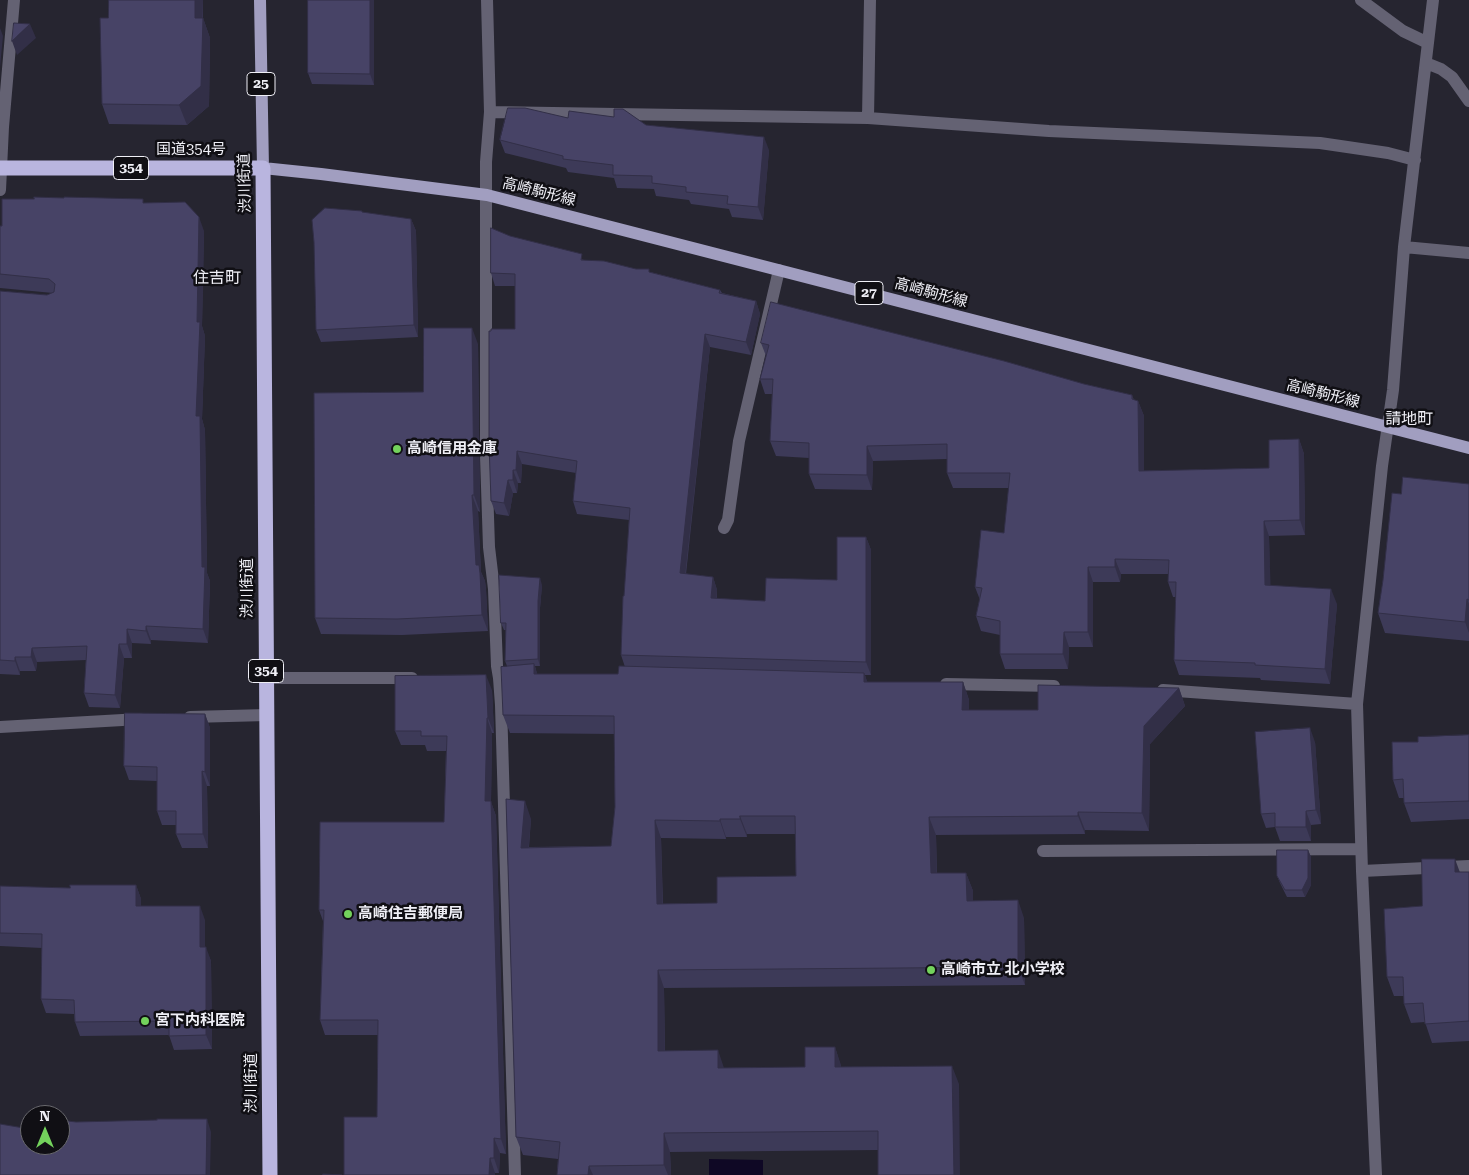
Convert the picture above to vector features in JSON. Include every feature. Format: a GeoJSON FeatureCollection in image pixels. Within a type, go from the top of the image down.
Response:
{"type":"FeatureCollection","features":[{"type":"Feature","properties":{"kind":"highway","name":"国道354号"},"geometry":{"type":"LineString","coordinates":[[1,168],[263,168]]}},
{"type":"Feature","properties":{"kind":"highway","name":"渋川街道"},"geometry":{"type":"LineString","coordinates":[[263,168],[270,1175]]}},
{"type":"Feature","properties":{"kind":"main road","name":"渋川街道"},"geometry":{"type":"LineString","coordinates":[[260,0],[263,168]]}},
{"type":"Feature","properties":{"kind":"main road","name":"高崎駒形線"},"geometry":{"type":"LineString","coordinates":[[263,168],[487,195],[1469,448]]}},
{"type":"Feature","properties":{"kind":"street"},"geometry":{"type":"LineString","coordinates":[[0,190],[3,127],[14,0]]}},
{"type":"Feature","properties":{"kind":"street"},"geometry":{"type":"LineString","coordinates":[[487,0],[490,112],[486,162],[486,456],[489,547],[494,589],[497,666],[495,678],[515,1175]]}},
{"type":"Feature","properties":{"kind":"street"},"geometry":{"type":"LineString","coordinates":[[868,118],[870,0]]}},
{"type":"Feature","properties":{"kind":"street"},"geometry":{"type":"LineString","coordinates":[[1362,0],[1403,31],[1428,42]]}},
{"type":"Feature","properties":{"kind":"street"},"geometry":{"type":"LineString","coordinates":[[1376,1175],[1361,849],[1357,704],[1382,466],[1389,427],[1404,248],[1433,0]]}},
{"type":"Feature","properties":{"kind":"street"},"geometry":{"type":"LineString","coordinates":[[1426,63],[1441,69],[1452,77],[1469,101]]}},
{"type":"Feature","properties":{"kind":"street"},"geometry":{"type":"LineString","coordinates":[[490,112],[868,118],[1050,131],[1320,143],[1388,153],[1415,160]]}},
{"type":"Feature","properties":{"kind":"street"},"geometry":{"type":"LineString","coordinates":[[1404,248],[1469,253]]}},
{"type":"Feature","properties":{"kind":"street"},"geometry":{"type":"LineString","coordinates":[[724,528],[728,520],[739,441],[779,270]]}},
{"type":"Feature","properties":{"kind":"street"},"geometry":{"type":"LineString","coordinates":[[495,678],[514,675]]}},
{"type":"Feature","properties":{"kind":"street"},"geometry":{"type":"LineString","coordinates":[[266,678],[423,678]]}},
{"type":"Feature","properties":{"kind":"street"},"geometry":{"type":"LineString","coordinates":[[931,684],[1067,686]]}},
{"type":"Feature","properties":{"kind":"street"},"geometry":{"type":"LineString","coordinates":[[1155,689],[1357,704]]}},
{"type":"Feature","properties":{"kind":"street"},"geometry":{"type":"LineString","coordinates":[[182,717],[267,715]]}},
{"type":"Feature","properties":{"kind":"street"},"geometry":{"type":"LineString","coordinates":[[0,727],[152,718]]}},
{"type":"Feature","properties":{"kind":"street"},"geometry":{"type":"LineString","coordinates":[[1043,851],[1361,849]]}},
{"type":"Feature","properties":{"kind":"street"},"geometry":{"type":"LineString","coordinates":[[1362,871],[1469,866]]}},
{"type":"Feature","properties":{"kind":"shaded area"},"geometry":{"type":"Polygon","coordinates":[[[709,1159],[763,1160],[763,1175],[709,1175],[709,1159]]]}},
{"type":"Feature","properties":{"kind":"building"},"geometry":{"type":"Polygon","coordinates":[[[109,0],[195,0],[195,18],[203,18],[201,86],[179,105],[102,104],[100,18],[108,18],[109,0]]]}},
{"type":"Feature","properties":{"kind":"building"},"geometry":{"type":"Polygon","coordinates":[[[308,0],[370,0],[370,74],[308,73],[308,0]]]}},
{"type":"Feature","properties":{"kind":"building"},"geometry":{"type":"Polygon","coordinates":[[[14,23],[30,24],[12,41],[14,23]]]}},
{"type":"Feature","properties":{"kind":"building"},"geometry":{"type":"Polygon","coordinates":[[[508,108],[525,108],[568,118],[569,111],[614,117],[614,109],[623,109],[646,125],[764,137],[758,207],[727,204],[728,196],[686,192],[686,187],[652,183],[652,176],[613,175],[613,165],[563,159],[563,156],[500,140],[508,108]]]}},
{"type":"Feature","properties":{"kind":"building"},"geometry":{"type":"Polygon","coordinates":[[[34,197],[143,199],[143,203],[185,202],[199,217],[197,322],[200,322],[196,416],[200,416],[202,567],[205,567],[203,629],[146,626],[146,631],[127,629],[127,644],[119,644],[115,695],[84,693],[87,646],[32,648],[31,657],[15,657],[15,661],[0,660],[0,291],[47,295],[54,292],[55,284],[49,279],[0,274],[0,226],[2,226],[2,199],[34,199],[34,197]]]}},
{"type":"Feature","properties":{"kind":"building"},"geometry":{"type":"Polygon","coordinates":[[[325,208],[362,211],[411,219],[414,325],[316,330],[312,220],[325,208]]]}},
{"type":"Feature","properties":{"kind":"building"},"geometry":{"type":"Polygon","coordinates":[[[491,228],[510,236],[582,254],[581,260],[604,261],[636,269],[649,269],[649,272],[720,290],[719,293],[756,301],[746,342],[705,334],[680,573],[713,577],[711,598],[765,601],[766,578],[837,580],[837,537],[866,537],[866,662],[621,655],[623,596],[630,508],[573,501],[577,461],[517,451],[516,470],[513,470],[513,480],[508,480],[504,503],[491,501],[489,331],[491,329],[515,329],[515,274],[491,273],[491,228]]]}},
{"type":"Feature","properties":{"kind":"building"},"geometry":{"type":"Polygon","coordinates":[[[771,302],[1132,395],[1132,399],[1138,401],[1139,471],[1269,468],[1269,440],[1299,439],[1300,520],[1264,521],[1265,585],[1331,589],[1325,669],[1255,665],[1255,663],[1174,660],[1176,582],[1168,582],[1169,560],[1115,559],[1115,567],[1088,567],[1088,632],[1064,632],[1063,654],[1000,654],[1000,621],[976,616],[982,588],[975,587],[981,530],[1004,533],[1010,473],[947,473],[947,444],[867,446],[867,475],[809,474],[809,443],[770,441],[773,379],[760,379],[769,345],[761,343],[771,302]]]}},
{"type":"Feature","properties":{"kind":"building"},"geometry":{"type":"Polygon","coordinates":[[[424,328],[472,328],[474,495],[472,495],[476,565],[479,565],[480,573],[482,615],[397,619],[315,618],[314,393],[423,392],[424,328]]]}},
{"type":"Feature","properties":{"kind":"building"},"geometry":{"type":"Polygon","coordinates":[[[1403,477],[1469,484],[1469,600],[1467,599],[1465,622],[1378,613],[1392,493],[1401,494],[1403,477]]]}},
{"type":"Feature","properties":{"kind":"building"},"geometry":{"type":"Polygon","coordinates":[[[499,575],[540,578],[538,659],[505,661],[506,623],[501,623],[499,575]]]}},
{"type":"Feature","properties":{"kind":"building"},"geometry":{"type":"Polygon","coordinates":[[[534,664],[534,674],[618,674],[619,666],[864,673],[864,682],[963,682],[962,710],[1038,710],[1038,685],[1179,688],[1144,726],[1142,813],[1078,812],[1078,816],[929,817],[931,873],[966,873],[967,901],[1018,900],[1018,967],[658,970],[658,1051],[718,1050],[718,1068],[805,1067],[805,1047],[835,1047],[835,1067],[952,1066],[954,1175],[878,1175],[878,1131],[664,1133],[664,1165],[589,1166],[588,1175],[557,1175],[560,1142],[516,1137],[506,799],[525,801],[521,848],[611,846],[615,807],[614,716],[503,715],[501,667],[534,664]],[[740,816],[740,819],[720,819],[720,821],[655,820],[657,904],[717,903],[717,877],[796,876],[795,816],[740,816]]]}},
{"type":"Feature","properties":{"kind":"building"},"geometry":{"type":"Polygon","coordinates":[[[486,675],[488,718],[485,801],[491,801],[501,1139],[494,1138],[494,1158],[490,1158],[489,1175],[344,1175],[344,1117],[377,1117],[378,1020],[320,1020],[324,910],[319,910],[320,822],[444,822],[447,736],[421,736],[421,731],[395,731],[395,676],[486,675]]]}},
{"type":"Feature","properties":{"kind":"building"},"geometry":{"type":"Polygon","coordinates":[[[125,713],[205,714],[205,772],[202,771],[203,834],[176,834],[176,811],[157,811],[157,767],[124,766],[125,713]]]}},
{"type":"Feature","properties":{"kind":"building"},"geometry":{"type":"Polygon","coordinates":[[[1310,728],[1316,810],[1306,811],[1306,827],[1275,827],[1275,813],[1261,814],[1255,732],[1310,728]]]}},
{"type":"Feature","properties":{"kind":"building"},"geometry":{"type":"Polygon","coordinates":[[[1469,735],[1469,801],[1404,803],[1403,779],[1393,780],[1392,742],[1418,742],[1418,737],[1469,735]]]}},
{"type":"Feature","properties":{"kind":"building"},"geometry":{"type":"Polygon","coordinates":[[[1277,850],[1308,850],[1308,878],[1302,890],[1285,890],[1277,876],[1277,850]]]}},
{"type":"Feature","properties":{"kind":"building"},"geometry":{"type":"Polygon","coordinates":[[[1422,859],[1455,859],[1455,872],[1469,872],[1469,1021],[1425,1024],[1423,1003],[1404,1004],[1403,977],[1387,977],[1384,909],[1422,906],[1422,859]]]}},
{"type":"Feature","properties":{"kind":"building"},"geometry":{"type":"Polygon","coordinates":[[[70,885],[136,885],[136,906],[200,906],[200,947],[206,947],[206,1035],[169,1036],[169,1021],[75,1022],[74,1000],[41,999],[42,934],[0,933],[0,886],[70,888],[70,885]]]}},
{"type":"Feature","properties":{"kind":"building"},"geometry":{"type":"Polygon","coordinates":[[[207,1119],[206,1175],[0,1175],[0,1124],[20,1127],[20,1155],[70,1155],[70,1121],[207,1119]]]}},
{"type":"Feature","properties":{"kind":"place","name":"高崎信用金庫"},"geometry":{"type":"Point","coordinates":[397,449]}},
{"type":"Feature","properties":{"kind":"place","name":"高崎住吉郵便局"},"geometry":{"type":"Point","coordinates":[348,914]}},
{"type":"Feature","properties":{"kind":"place","name":"高崎市立 北小学校"},"geometry":{"type":"Point","coordinates":[931,970]}},
{"type":"Feature","properties":{"kind":"place","name":"宮下内科医院"},"geometry":{"type":"Point","coordinates":[145,1021]}},
{"type":"Feature","properties":{"kind":"district","name":"住吉町"},"geometry":{"type":"Point","coordinates":[217,278]}},
{"type":"Feature","properties":{"kind":"district","name":"請地町"},"geometry":{"type":"Point","coordinates":[1409,419]}}]}
